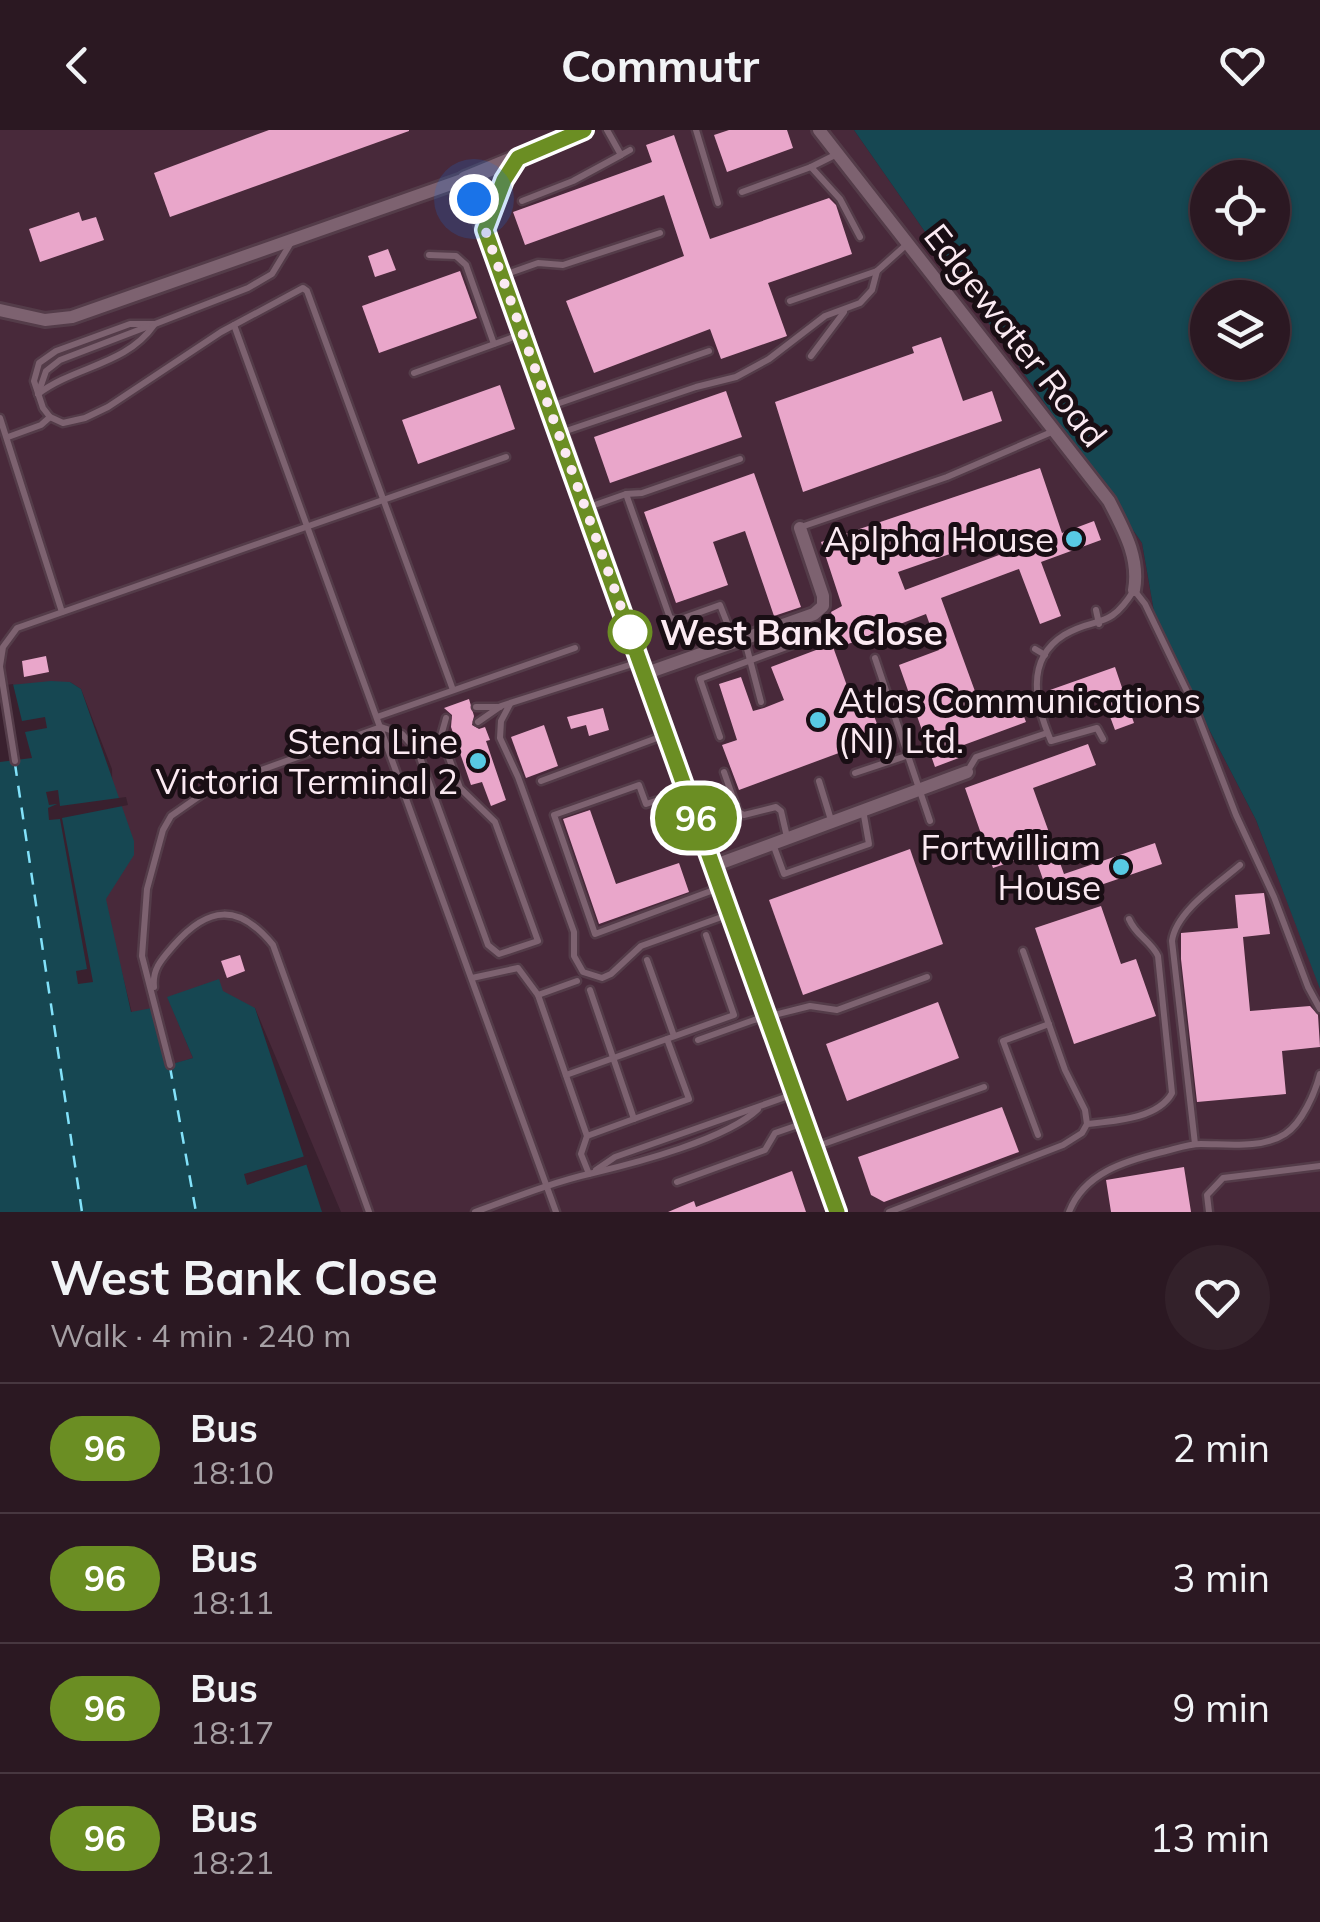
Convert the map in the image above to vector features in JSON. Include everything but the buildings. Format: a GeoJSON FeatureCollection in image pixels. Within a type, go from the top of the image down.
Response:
{"type":"FeatureCollection","features":[{"type":"Feature","properties":{"kind":"street"},"geometry":{"type":"LineString","coordinates":[[0,310],[45,320],[72,316],[466,179],[584,130]]}},
{"type":"Feature","properties":{"kind":"street","name":"Edgewater Road"},"geometry":{"type":"LineString","coordinates":[[820,130],[1109,501],[1130,543],[1136,576],[1134,590]]}},
{"type":"Feature","properties":{"kind":"street"},"geometry":{"type":"LineString","coordinates":[[485,230],[504,180],[518,158]]}},
{"type":"Feature","properties":{"kind":"street"},"geometry":{"type":"LineString","coordinates":[[466,179],[837,1212]]}},
{"type":"Feature","properties":{"kind":"street"},"geometry":{"type":"LineString","coordinates":[[642,668],[740,641],[814,614],[824,606],[800,528]]}},
{"type":"Feature","properties":{"kind":"street"},"geometry":{"type":"LineString","coordinates":[[712,866],[967,772]]}},
{"type":"Feature","properties":{"kind":"lane"},"geometry":{"type":"LineString","coordinates":[[607,130],[622,155]]}},
{"type":"Feature","properties":{"kind":"lane"},"geometry":{"type":"LineString","coordinates":[[696,130],[718,203]]}},
{"type":"Feature","properties":{"kind":"lane"},"geometry":{"type":"LineString","coordinates":[[522,201],[573,181],[630,150]]}},
{"type":"Feature","properties":{"kind":"lane"},"geometry":{"type":"LineString","coordinates":[[742,192],[836,154]]}},
{"type":"Feature","properties":{"kind":"lane"},"geometry":{"type":"LineString","coordinates":[[811,166],[840,199],[860,236]]}},
{"type":"Feature","properties":{"kind":"lane"},"geometry":{"type":"LineString","coordinates":[[502,275],[538,263],[563,265],[660,233]]}},
{"type":"Feature","properties":{"kind":"lane"},"geometry":{"type":"LineString","coordinates":[[293,240],[272,274],[248,288],[155,324],[130,324],[56,351],[39,363],[34,381],[38,394],[50,417],[63,423],[96,412],[234,325],[303,288],[307,290],[453,690]]}},
{"type":"Feature","properties":{"kind":"lane"},"geometry":{"type":"LineString","coordinates":[[790,301],[877,271],[906,245]]}},
{"type":"Feature","properties":{"kind":"lane"},"geometry":{"type":"LineString","coordinates":[[429,256],[456,256],[466,265],[494,344]]}},
{"type":"Feature","properties":{"kind":"lane"},"geometry":{"type":"LineString","coordinates":[[560,433],[736,377],[769,359],[825,316],[845,312],[860,303],[872,290],[877,271]]}},
{"type":"Feature","properties":{"kind":"lane"},"geometry":{"type":"LineString","coordinates":[[812,356],[845,312]]}},
{"type":"Feature","properties":{"kind":"lane"},"geometry":{"type":"LineString","coordinates":[[38,394],[66,378],[107,363],[144,339],[155,324]]}},
{"type":"Feature","properties":{"kind":"lane"},"geometry":{"type":"LineString","coordinates":[[234,325],[556,1212]]}},
{"type":"Feature","properties":{"kind":"lane"},"geometry":{"type":"LineString","coordinates":[[414,373],[524,334]]}},
{"type":"Feature","properties":{"kind":"lane"},"geometry":{"type":"LineString","coordinates":[[550,406],[708,350]]}},
{"type":"Feature","properties":{"kind":"lane"},"geometry":{"type":"LineString","coordinates":[[8,437],[50,417]]}},
{"type":"Feature","properties":{"kind":"lane"},"geometry":{"type":"LineString","coordinates":[[0,418],[62,613]]}},
{"type":"Feature","properties":{"kind":"lane"},"geometry":{"type":"LineString","coordinates":[[800,528],[947,477],[1054,430]]}},
{"type":"Feature","properties":{"kind":"lane"},"geometry":{"type":"LineString","coordinates":[[14,761],[0,667],[3,647],[17,628],[506,457]]}},
{"type":"Feature","properties":{"kind":"lane"},"geometry":{"type":"LineString","coordinates":[[586,508],[740,459]]}},
{"type":"Feature","properties":{"kind":"lane"},"geometry":{"type":"LineString","coordinates":[[626,494],[670,618],[678,620],[720,605],[751,659],[761,702]]}},
{"type":"Feature","properties":{"kind":"lane"},"geometry":{"type":"LineString","coordinates":[[1103,740],[1097,728],[1051,742],[1035,688],[1045,655],[1065,634],[1099,624],[1122,610],[1134,590],[1145,604],[1194,706],[1236,816],[1320,1010]]}},
{"type":"Feature","properties":{"kind":"lane"},"geometry":{"type":"LineString","coordinates":[[1096,610],[1099,624]]}},
{"type":"Feature","properties":{"kind":"lane"},"geometry":{"type":"LineString","coordinates":[[720,737],[700,679],[828,632]]}},
{"type":"Feature","properties":{"kind":"lane"},"geometry":{"type":"LineString","coordinates":[[377,718],[575,648]]}},
{"type":"Feature","properties":{"kind":"lane"},"geometry":{"type":"LineString","coordinates":[[1035,649],[1045,655]]}},
{"type":"Feature","properties":{"kind":"lane"},"geometry":{"type":"LineString","coordinates":[[875,658],[930,821]]}},
{"type":"Feature","properties":{"kind":"lane"},"geometry":{"type":"LineString","coordinates":[[476,707],[505,705],[642,668]]}},
{"type":"Feature","properties":{"kind":"lane"},"geometry":{"type":"LineString","coordinates":[[478,722],[505,705]]}},
{"type":"Feature","properties":{"kind":"lane"},"geometry":{"type":"LineString","coordinates":[[505,705],[500,738],[518,776],[574,932],[574,956],[583,972],[602,978],[612,974],[641,946],[730,914]]}},
{"type":"Feature","properties":{"kind":"lane"},"geometry":{"type":"LineString","coordinates":[[369,1212],[272,945],[257,926],[238,916],[216,914],[200,919],[157,965],[153,980],[172,1064],[142,956],[146,889],[163,830],[171,816],[210,788],[381,728],[402,734],[418,752],[488,944],[499,954],[538,941],[495,822],[460,788],[441,736],[446,718]]}},
{"type":"Feature","properties":{"kind":"lane"},"geometry":{"type":"LineString","coordinates":[[441,736],[450,731]]}},
{"type":"Feature","properties":{"kind":"lane"},"geometry":{"type":"LineString","coordinates":[[967,772],[976,757],[1048,733]]}},
{"type":"Feature","properties":{"kind":"lane"},"geometry":{"type":"LineString","coordinates":[[541,782],[666,735]]}},
{"type":"Feature","properties":{"kind":"lane"},"geometry":{"type":"LineString","coordinates":[[855,773],[906,756]]}},
{"type":"Feature","properties":{"kind":"lane"},"geometry":{"type":"LineString","coordinates":[[724,772],[738,812],[744,815],[776,807],[781,811],[787,836]]}},
{"type":"Feature","properties":{"kind":"lane"},"geometry":{"type":"LineString","coordinates":[[819,782],[831,820]]}},
{"type":"Feature","properties":{"kind":"lane"},"geometry":{"type":"LineString","coordinates":[[686,791],[646,804],[639,785],[554,814],[596,934],[721,888]]}},
{"type":"Feature","properties":{"kind":"lane"},"geometry":{"type":"LineString","coordinates":[[773,842],[784,874],[870,844],[863,809]]}},
{"type":"Feature","properties":{"kind":"lane"},"geometry":{"type":"LineString","coordinates":[[1195,1144],[1173,929],[1181,916],[1240,865]]}},
{"type":"Feature","properties":{"kind":"lane"},"geometry":{"type":"LineString","coordinates":[[1087,1124],[1125,1120],[1154,1110],[1169,1100],[1172,1092],[1158,956],[1154,947],[1134,931],[1129,918]]}},
{"type":"Feature","properties":{"kind":"lane"},"geometry":{"type":"LineString","coordinates":[[566,1075],[734,1014],[706,935]]}},
{"type":"Feature","properties":{"kind":"lane"},"geometry":{"type":"LineString","coordinates":[[888,1212],[1063,1146],[1082,1133],[1087,1124],[1023,951]]}},
{"type":"Feature","properties":{"kind":"lane"},"geometry":{"type":"LineString","coordinates":[[587,1136],[688,1099],[647,960]]}},
{"type":"Feature","properties":{"kind":"lane"},"geometry":{"type":"LineString","coordinates":[[472,978],[518,968],[538,995],[587,1136],[581,1154],[590,1173]]}},
{"type":"Feature","properties":{"kind":"lane"},"geometry":{"type":"LineString","coordinates":[[698,1040],[810,1006],[837,1010],[926,977]]}},
{"type":"Feature","properties":{"kind":"lane"},"geometry":{"type":"LineString","coordinates":[[538,995],[577,981]]}},
{"type":"Feature","properties":{"kind":"lane"},"geometry":{"type":"LineString","coordinates":[[590,990],[634,1119]]}},
{"type":"Feature","properties":{"kind":"lane"},"geometry":{"type":"LineString","coordinates":[[1038,1134],[1003,1041],[1049,1024]]}},
{"type":"Feature","properties":{"kind":"lane"},"geometry":{"type":"LineString","coordinates":[[1069,1212],[1075,1195],[1110,1167],[1195,1144],[1268,1141],[1286,1134],[1300,1118],[1320,1074]]}},
{"type":"Feature","properties":{"kind":"lane"},"geometry":{"type":"LineString","coordinates":[[814,1148],[984,1087]]}},
{"type":"Feature","properties":{"kind":"lane"},"geometry":{"type":"LineString","coordinates":[[475,1212],[590,1173],[615,1157],[794,1094]]}},
{"type":"Feature","properties":{"kind":"lane"},"geometry":{"type":"LineString","coordinates":[[677,1182],[765,1150],[775,1133],[805,1122]]}},
{"type":"Feature","properties":{"kind":"lane"},"geometry":{"type":"LineString","coordinates":[[1209,1212],[1207,1195],[1223,1178],[1320,1166]]}},
{"type":"Feature","properties":{"kind":"shaded area"},"geometry":{"type":"Polygon","coordinates":[[[0,130],[854,130],[1142,543],[1157,629],[1256,820],[1320,987],[1320,1212],[341,1212],[255,1008],[168,998],[193,1058],[164,1067],[152,1009],[132,1013],[106,909],[106,898],[114,884],[112,769],[81,689],[70,682],[0,686],[0,130]]]}},
{"type":"Feature","properties":{"kind":"water"},"geometry":{"type":"Polygon","coordinates":[[[854,130],[1320,130],[1320,989],[1256,820],[1157,629],[1142,543],[854,130]]]}},
{"type":"Feature","properties":{"kind":"water"},"geometry":{"type":"Polygon","coordinates":[[[70,682],[81,689],[134,841],[134,855],[106,899],[131,1012],[152,1008],[165,1066],[193,1058],[167,997],[219,979],[223,991],[255,1008],[322,1212],[0,1212],[0,686],[70,682]]]}},
{"type":"Feature","properties":{"kind":"pier"},"geometry":{"type":"Polygon","coordinates":[[[13,684],[22,721],[45,717],[47,728],[25,732],[32,758],[0,762],[0,686],[13,684]]]}},
{"type":"Feature","properties":{"kind":"pier"},"geometry":{"type":"Polygon","coordinates":[[[58,790],[60,806],[126,797],[128,805],[62,818],[93,982],[78,984],[76,971],[87,969],[60,819],[49,820],[48,808],[57,804],[49,805],[46,792],[58,790]]]}},
{"type":"Feature","properties":{"kind":"pier"},"geometry":{"type":"Polygon","coordinates":[[[309,1155],[311,1163],[247,1185],[244,1174],[309,1155]]]}},
{"type":"Feature","properties":{"kind":"ferry route"},"geometry":{"type":"LineString","coordinates":[[15,764],[82,1212]]}},
{"type":"Feature","properties":{"kind":"ferry route"},"geometry":{"type":"LineString","coordinates":[[170,1067],[196,1212]]}},
{"type":"Feature","properties":{"kind":"bus line","name":"96"},"geometry":{"type":"LineString","coordinates":[[584,130],[518,158],[504,180],[485,230],[837,1212]]}},
{"type":"Feature","properties":{"kind":"place","name":"Aplpha House"},"geometry":{"type":"Point","coordinates":[1074,539]}},
{"type":"Feature","properties":{"kind":"place","name":"West Bank Close"},"geometry":{"type":"Point","coordinates":[630,632]}},
{"type":"Feature","properties":{"kind":"place","name":"Atlas Communications (NI) Ltd."},"geometry":{"type":"Point","coordinates":[818,720]}},
{"type":"Feature","properties":{"kind":"place","name":"Stena Line Victoria Terminal 2"},"geometry":{"type":"Point","coordinates":[478,761]}},
{"type":"Feature","properties":{"kind":"place","name":"Fortwilliam House"},"geometry":{"type":"Point","coordinates":[1121,867]}},
{"type":"Feature","properties":{"kind":"route"},"geometry":{"type":"LineString","coordinates":[[474,199],[630,632]]}}]}
